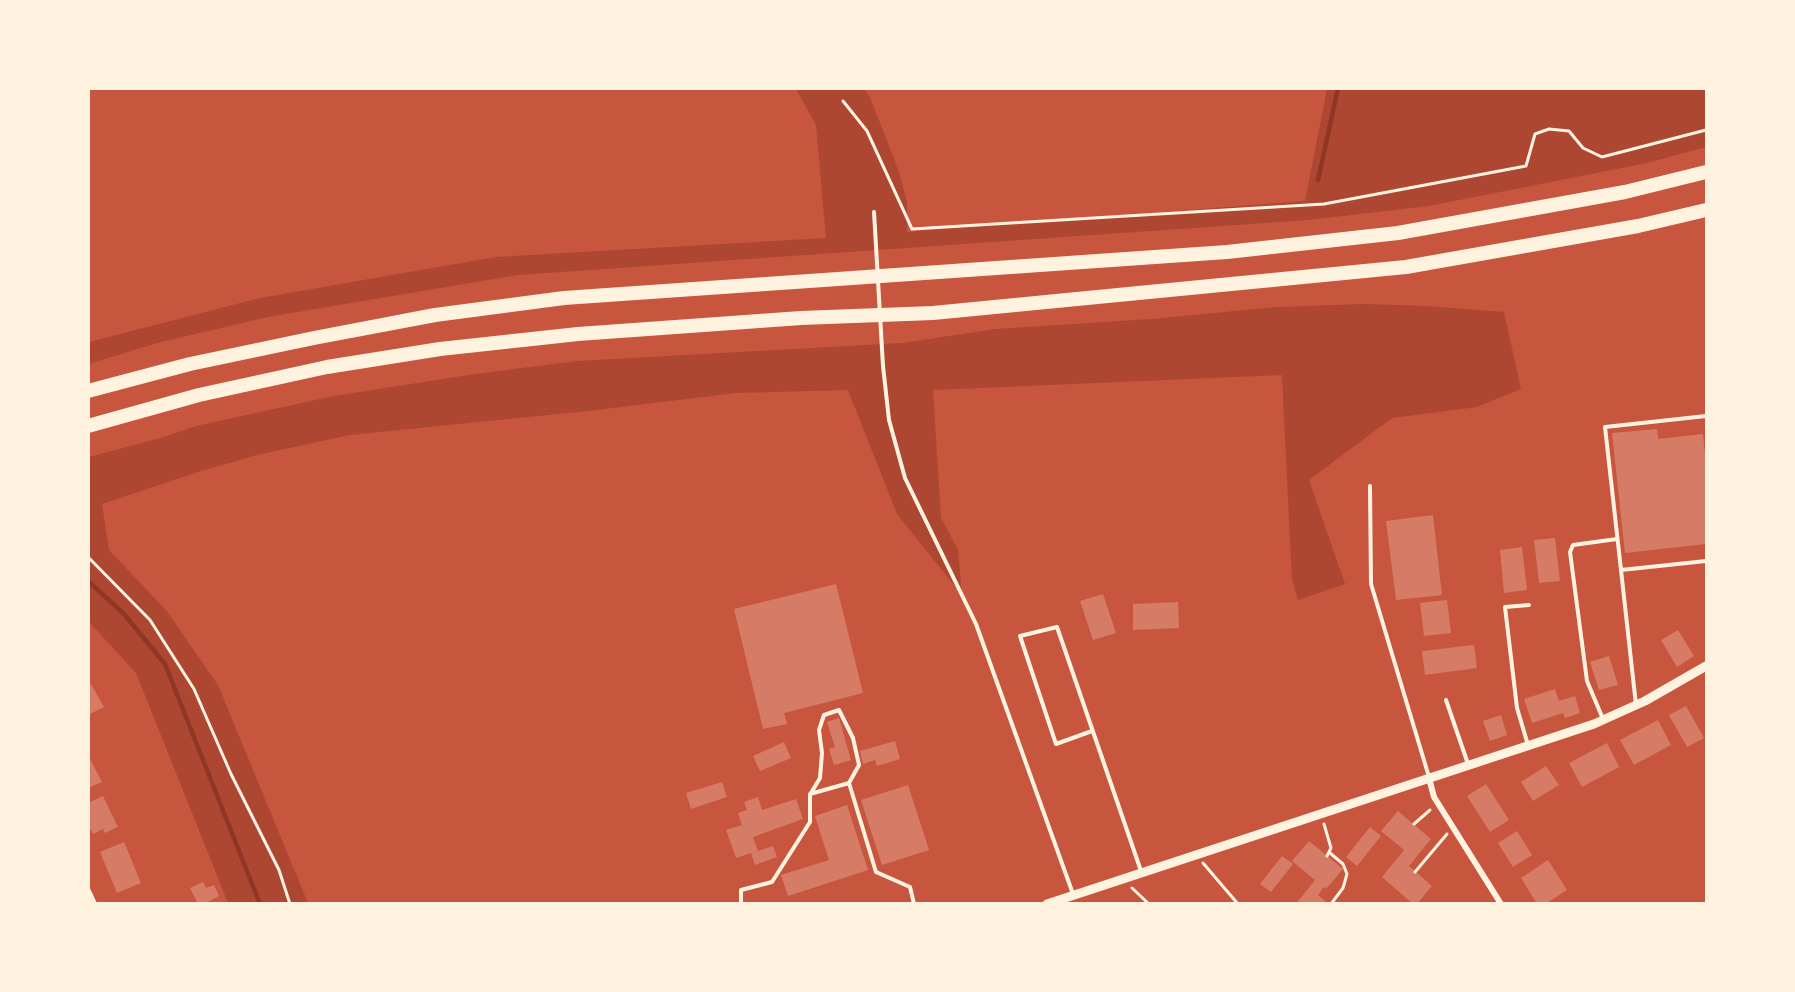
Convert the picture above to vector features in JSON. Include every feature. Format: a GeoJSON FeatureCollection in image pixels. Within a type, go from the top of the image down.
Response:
{"type":"FeatureCollection","features":[{"type":"Feature","properties":{"kind":"highway"},"geometry":{"type":"LineString","coordinates":[[88,391],[190,364],[435,315],[564,298],[1227,252],[1398,233],[1626,192],[1707,172]]}},
{"type":"Feature","properties":{"kind":"highway"},"geometry":{"type":"LineString","coordinates":[[88,426],[210,392],[327,368],[440,349],[578,334],[777,319],[933,313],[1406,267],[1638,226],[1707,210]]}},
{"type":"Feature","properties":{"kind":"street"},"geometry":{"type":"LineString","coordinates":[[1047,903],[1603,720],[1636,705],[1707,666]]}},
{"type":"Feature","properties":{"kind":"street"},"geometry":{"type":"LineString","coordinates":[[1429,778],[1452,828],[1500,903]]}},
{"type":"Feature","properties":{"kind":"street"},"geometry":{"type":"LineString","coordinates":[[88,891],[94,903]]}},
{"type":"Feature","properties":{"kind":"lane"},"geometry":{"type":"LineString","coordinates":[[874,212],[883,366],[889,420],[905,478],[976,624],[1073,895]]}},
{"type":"Feature","properties":{"kind":"lane"},"geometry":{"type":"LineString","coordinates":[[1636,705],[1605,427],[1707,416]]}},
{"type":"Feature","properties":{"kind":"lane"},"geometry":{"type":"LineString","coordinates":[[1370,486],[1371,584],[1429,778]]}},
{"type":"Feature","properties":{"kind":"lane"},"geometry":{"type":"LineString","coordinates":[[1603,720],[1587,681],[1570,552],[1573,545],[1617,539]]}},
{"type":"Feature","properties":{"kind":"lane"},"geometry":{"type":"LineString","coordinates":[[1621,570],[1707,561]]}},
{"type":"Feature","properties":{"kind":"lane"},"geometry":{"type":"LineString","coordinates":[[1528,745],[1517,708],[1505,607],[1529,605]]}},
{"type":"Feature","properties":{"kind":"lane"},"geometry":{"type":"LineString","coordinates":[[1092,731],[1056,744],[1020,636],[1057,627],[1141,872]]}},
{"type":"Feature","properties":{"kind":"lane"},"geometry":{"type":"LineString","coordinates":[[1446,700],[1468,765]]}},
{"type":"Feature","properties":{"kind":"lane"},"geometry":{"type":"LineString","coordinates":[[741,903],[741,890],[772,882],[810,822],[810,794],[820,778],[822,753],[819,730],[824,715],[839,710],[853,738],[858,765],[849,783],[876,872],[910,887],[914,903]]}},
{"type":"Feature","properties":{"kind":"lane"},"geometry":{"type":"LineString","coordinates":[[810,794],[849,783]]}},
{"type":"Feature","properties":{"kind":"path"},"geometry":{"type":"LineString","coordinates":[[843,101],[867,131],[912,229],[1324,204],[1526,166],[1535,134],[1549,129],[1569,131],[1583,148],[1602,157],[1707,130]]}},
{"type":"Feature","properties":{"kind":"path"},"geometry":{"type":"LineString","coordinates":[[88,557],[150,620],[194,689],[231,774],[279,870],[290,903]]}},
{"type":"Feature","properties":{"kind":"path"},"geometry":{"type":"LineString","coordinates":[[1413,824],[1439,804]]}},
{"type":"Feature","properties":{"kind":"path"},"geometry":{"type":"LineString","coordinates":[[1321,814],[1331,848],[1328,855],[1343,864],[1347,874],[1343,888],[1331,903]]}},
{"type":"Feature","properties":{"kind":"path"},"geometry":{"type":"LineString","coordinates":[[1415,872],[1452,828]]}},
{"type":"Feature","properties":{"kind":"path"},"geometry":{"type":"LineString","coordinates":[[1197,854],[1206,868],[1238,903]]}},
{"type":"Feature","properties":{"kind":"path"},"geometry":{"type":"LineString","coordinates":[[1121,878],[1147,903]]}},
{"type":"Feature","properties":{"kind":"shaded area"},"geometry":{"type":"Polygon","coordinates":[[[796,89],[864,89],[870,97],[899,172],[907,202],[907,232],[1305,201],[1327,89],[1706,89],[1706,147],[1647,163],[1429,206],[1308,220],[518,275],[268,317],[157,343],[89,364],[89,342],[260,298],[496,257],[826,238],[816,125],[796,89]]]}},
{"type":"Feature","properties":{"kind":"shaded area"},"geometry":{"type":"Polygon","coordinates":[[[1364,304],[1504,312],[1521,389],[1477,407],[1392,418],[1309,480],[1345,584],[1298,600],[1292,580],[1282,375],[933,390],[941,518],[958,550],[962,595],[897,514],[848,390],[736,393],[588,411],[350,435],[257,455],[102,504],[109,550],[166,610],[218,685],[308,903],[228,903],[136,673],[89,622],[89,457],[196,426],[334,396],[577,361],[902,343],[995,329],[1152,319],[1277,307],[1364,304]]]}},
{"type":"Feature","properties":{"kind":"building"},"geometry":{"type":"Polygon","coordinates":[[[1657,429],[1658,439],[1703,434],[1706,466],[1706,544],[1625,553],[1612,433],[1657,429]]]}},
{"type":"Feature","properties":{"kind":"building"},"geometry":{"type":"Polygon","coordinates":[[[1433,515],[1442,595],[1396,600],[1386,521],[1433,515]]]}},
{"type":"Feature","properties":{"kind":"building"},"geometry":{"type":"Polygon","coordinates":[[[1555,538],[1560,581],[1539,583],[1534,540],[1555,538]]]}},
{"type":"Feature","properties":{"kind":"building"},"geometry":{"type":"Polygon","coordinates":[[[1522,547],[1527,590],[1504,593],[1500,550],[1522,547]]]}},
{"type":"Feature","properties":{"kind":"building"},"geometry":{"type":"Polygon","coordinates":[[[836,584],[863,693],[784,713],[787,724],[763,729],[734,609],[836,584]]]}},
{"type":"Feature","properties":{"kind":"building"},"geometry":{"type":"Polygon","coordinates":[[[1103,594],[1116,633],[1093,640],[1080,601],[1103,594]]]}},
{"type":"Feature","properties":{"kind":"building"},"geometry":{"type":"Polygon","coordinates":[[[1447,600],[1451,633],[1424,636],[1420,603],[1447,600]]]}},
{"type":"Feature","properties":{"kind":"building"},"geometry":{"type":"Polygon","coordinates":[[[1178,602],[1179,628],[1133,630],[1133,604],[1178,602]]]}},
{"type":"Feature","properties":{"kind":"building"},"geometry":{"type":"Polygon","coordinates":[[[1678,630],[1694,656],[1677,667],[1661,640],[1678,630]]]}},
{"type":"Feature","properties":{"kind":"building"},"geometry":{"type":"Polygon","coordinates":[[[1474,645],[1477,668],[1425,675],[1422,651],[1474,645]]]}},
{"type":"Feature","properties":{"kind":"building"},"geometry":{"type":"Polygon","coordinates":[[[1609,656],[1618,685],[1599,690],[1590,662],[1609,656]]]}},
{"type":"Feature","properties":{"kind":"building"},"geometry":{"type":"Polygon","coordinates":[[[88,679],[104,707],[88,715],[88,679]]]}},
{"type":"Feature","properties":{"kind":"building"},"geometry":{"type":"Polygon","coordinates":[[[1555,689],[1559,701],[1575,696],[1580,713],[1565,718],[1563,713],[1532,723],[1524,699],[1555,689]]]}},
{"type":"Feature","properties":{"kind":"building"},"geometry":{"type":"Polygon","coordinates":[[[1686,706],[1704,738],[1687,747],[1669,715],[1686,706]]]}},
{"type":"Feature","properties":{"kind":"building"},"geometry":{"type":"Polygon","coordinates":[[[1501,715],[1507,735],[1490,741],[1483,721],[1501,715]]]}},
{"type":"Feature","properties":{"kind":"building"},"geometry":{"type":"Polygon","coordinates":[[[839,718],[851,760],[834,765],[829,749],[835,747],[827,722],[839,718]]]}},
{"type":"Feature","properties":{"kind":"building"},"geometry":{"type":"Polygon","coordinates":[[[1658,720],[1671,745],[1634,765],[1620,740],[1658,720]]]}},
{"type":"Feature","properties":{"kind":"building"},"geometry":{"type":"Polygon","coordinates":[[[895,741],[900,759],[877,766],[875,760],[863,764],[860,751],[895,741]]]}},
{"type":"Feature","properties":{"kind":"building"},"geometry":{"type":"Polygon","coordinates":[[[784,742],[791,758],[760,771],[753,756],[784,742]]]}},
{"type":"Feature","properties":{"kind":"building"},"geometry":{"type":"Polygon","coordinates":[[[1607,743],[1619,767],[1582,787],[1569,763],[1607,743]]]}},
{"type":"Feature","properties":{"kind":"building"},"geometry":{"type":"Polygon","coordinates":[[[88,755],[102,782],[88,788],[88,755]]]}},
{"type":"Feature","properties":{"kind":"building"},"geometry":{"type":"Polygon","coordinates":[[[1546,766],[1559,785],[1533,801],[1521,782],[1546,766]]]}},
{"type":"Feature","properties":{"kind":"building"},"geometry":{"type":"Polygon","coordinates":[[[722,782],[727,797],[691,809],[686,793],[722,782]]]}},
{"type":"Feature","properties":{"kind":"building"},"geometry":{"type":"Polygon","coordinates":[[[1486,784],[1509,820],[1490,832],[1467,796],[1486,784]]]}},
{"type":"Feature","properties":{"kind":"building"},"geometry":{"type":"Polygon","coordinates":[[[908,785],[929,850],[882,865],[861,800],[908,785]]]}},
{"type":"Feature","properties":{"kind":"building"},"geometry":{"type":"Polygon","coordinates":[[[103,796],[118,827],[105,833],[103,829],[93,834],[88,825],[88,803],[103,796]]]}},
{"type":"Feature","properties":{"kind":"building"},"geometry":{"type":"Polygon","coordinates":[[[758,797],[762,810],[796,799],[803,819],[753,837],[758,851],[773,846],[777,857],[755,865],[751,853],[736,858],[726,830],[742,825],[738,813],[747,810],[744,802],[758,797]]]}},
{"type":"Feature","properties":{"kind":"building"},"geometry":{"type":"Polygon","coordinates":[[[847,805],[868,870],[788,896],[781,875],[829,860],[815,816],[847,805]]]}},
{"type":"Feature","properties":{"kind":"building"},"geometry":{"type":"Polygon","coordinates":[[[1398,811],[1431,839],[1409,866],[1432,886],[1417,904],[1413,904],[1382,877],[1404,850],[1381,831],[1398,811]]]}},
{"type":"Feature","properties":{"kind":"building"},"geometry":{"type":"Polygon","coordinates":[[[1370,827],[1381,836],[1357,866],[1346,857],[1370,827]]]}},
{"type":"Feature","properties":{"kind":"building"},"geometry":{"type":"Polygon","coordinates":[[[1517,831],[1532,855],[1513,867],[1498,843],[1517,831]]]}},
{"type":"Feature","properties":{"kind":"building"},"geometry":{"type":"Polygon","coordinates":[[[1309,841],[1343,869],[1318,895],[1328,904],[1296,904],[1315,880],[1292,861],[1309,841]]]}},
{"type":"Feature","properties":{"kind":"building"},"geometry":{"type":"Polygon","coordinates":[[[124,842],[141,883],[117,893],[100,852],[124,842]]]}},
{"type":"Feature","properties":{"kind":"building"},"geometry":{"type":"Polygon","coordinates":[[[1282,856],[1293,864],[1271,892],[1260,884],[1282,856]]]}},
{"type":"Feature","properties":{"kind":"building"},"geometry":{"type":"Polygon","coordinates":[[[1548,860],[1567,890],[1545,904],[1537,904],[1521,878],[1548,860]]]}},
{"type":"Feature","properties":{"kind":"building"},"geometry":{"type":"Polygon","coordinates":[[[203,882],[206,888],[214,885],[219,896],[204,904],[198,904],[190,888],[203,882]]]}},
{"type":"Feature","properties":{"kind":"waterway"},"geometry":{"type":"LineString","coordinates":[[1318,180],[1338,88]]}},
{"type":"Feature","properties":{"kind":"waterway"},"geometry":{"type":"LineString","coordinates":[[88,581],[124,614],[165,664],[260,904]]}}]}
